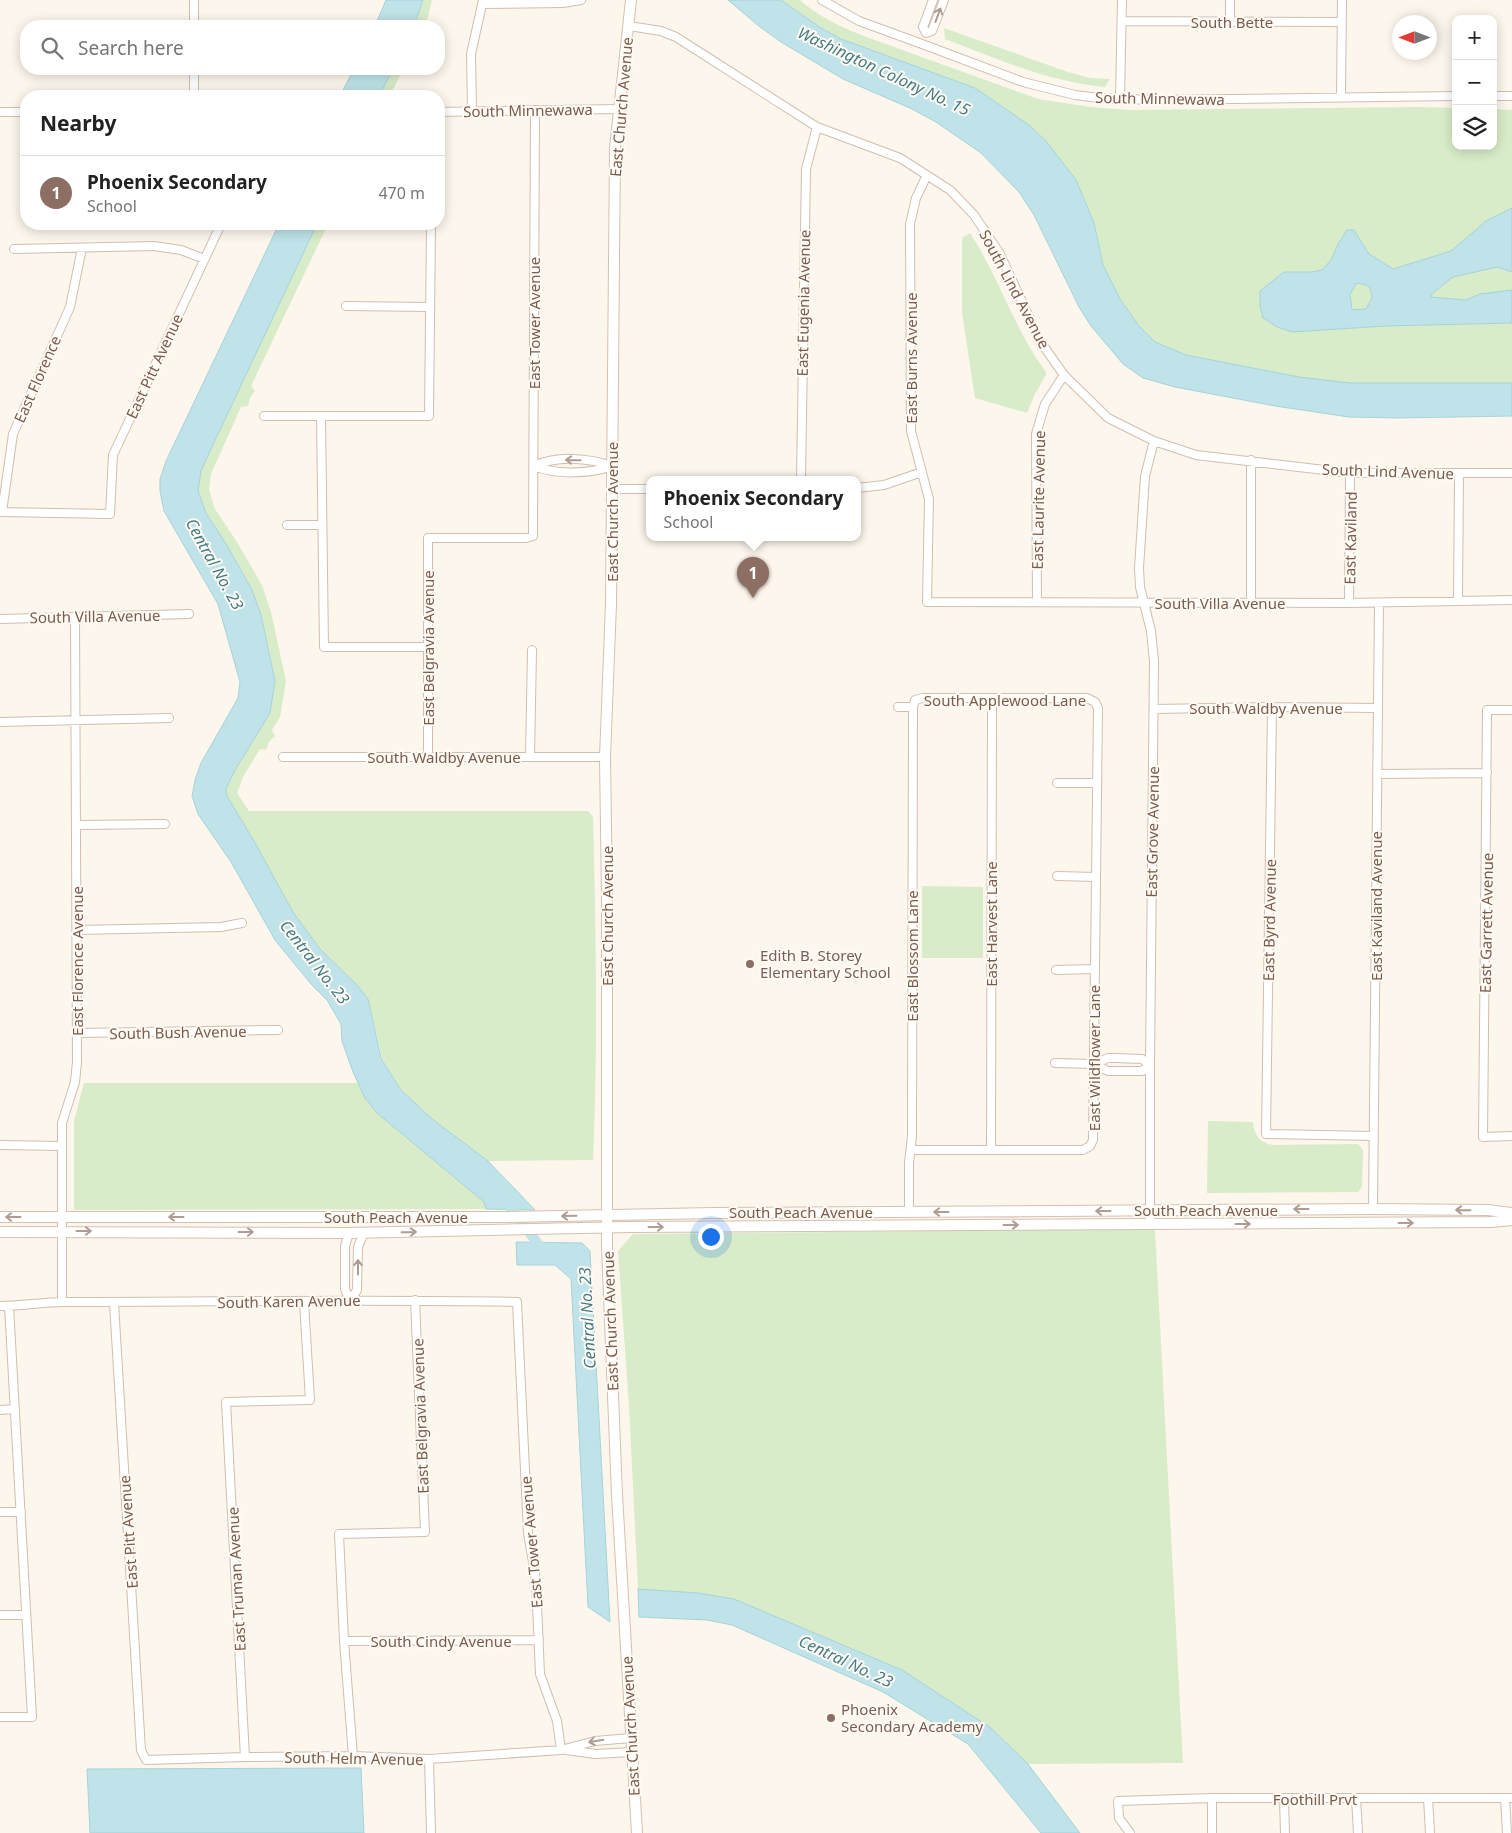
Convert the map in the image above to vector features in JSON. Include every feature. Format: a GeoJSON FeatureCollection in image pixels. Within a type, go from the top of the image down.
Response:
{"type":"FeatureCollection","features":[{"type":"Feature","properties":{"kind":"street"},"geometry":{"type":"LineString","coordinates":[[194,0],[194,20]]}},
{"type":"Feature","properties":{"kind":"street"},"geometry":{"type":"LineString","coordinates":[[472,111],[471,54],[483,2],[563,3],[581,0]]}},
{"type":"Feature","properties":{"kind":"street","name":"East Church Avenue"},"geometry":{"type":"LineString","coordinates":[[631,0],[618,109],[614,192],[611,604],[605,757],[607,1228],[616,1495],[637,1833]]}},
{"type":"Feature","properties":{"kind":"street","name":"South Minnewawa"},"geometry":{"type":"LineString","coordinates":[[822,0],[859,21],[1049,90],[1075,95],[1120,100],[1452,96]]}},
{"type":"Feature","properties":{"kind":"street"},"geometry":{"type":"LineString","coordinates":[[922,44],[926,33],[923,27],[933,0]]}},
{"type":"Feature","properties":{"kind":"street"},"geometry":{"type":"LineString","coordinates":[[926,33],[932,31],[944,0]]}},
{"type":"Feature","properties":{"kind":"street"},"geometry":{"type":"LineString","coordinates":[[1120,100],[1122,0]]}},
{"type":"Feature","properties":{"kind":"street"},"geometry":{"type":"LineString","coordinates":[[1230,0],[1230,22]]}},
{"type":"Feature","properties":{"kind":"street"},"geometry":{"type":"LineString","coordinates":[[1341,97],[1342,0]]}},
{"type":"Feature","properties":{"kind":"street","name":"South Bette"},"geometry":{"type":"LineString","coordinates":[[1122,21],[1341,22]]}},
{"type":"Feature","properties":{"kind":"street","name":"South Lind Avenue"},"geometry":{"type":"LineString","coordinates":[[628,26],[661,31],[676,37],[817,128],[900,158],[950,190],[974,215],[1000,254],[1040,341],[1064,376],[1108,418],[1154,441],[1196,455],[1252,460],[1350,473],[1512,473]]}},
{"type":"Feature","properties":{"kind":"street"},"geometry":{"type":"LineString","coordinates":[[194,75],[194,90]]}},
{"type":"Feature","properties":{"kind":"street"},"geometry":{"type":"LineString","coordinates":[[1497,96],[1512,96]]}},
{"type":"Feature","properties":{"kind":"street","name":"South Minnewawa"},"geometry":{"type":"LineString","coordinates":[[445,112],[618,109]]}},
{"type":"Feature","properties":{"kind":"street","name":"East Tower Avenue"},"geometry":{"type":"LineString","coordinates":[[428,538],[526,538],[533,536],[535,110]]}},
{"type":"Feature","properties":{"kind":"street"},"geometry":{"type":"LineString","coordinates":[[0,112],[20,112]]}},
{"type":"Feature","properties":{"kind":"street","name":"East Eugenia Avenue"},"geometry":{"type":"LineString","coordinates":[[801,476],[806,169],[817,128]]}},
{"type":"Feature","properties":{"kind":"street","name":"East Burns Avenue"},"geometry":{"type":"LineString","coordinates":[[927,175],[916,198],[910,224],[912,431],[929,499],[927,602]]}},
{"type":"Feature","properties":{"kind":"street","name":"East Pitt Avenue"},"geometry":{"type":"LineString","coordinates":[[1,512],[110,514],[113,455],[218,230]]}},
{"type":"Feature","properties":{"kind":"street"},"geometry":{"type":"LineString","coordinates":[[264,416],[429,416],[431,230]]}},
{"type":"Feature","properties":{"kind":"street"},"geometry":{"type":"LineString","coordinates":[[14,249],[162,247],[181,250],[204,259]]}},
{"type":"Feature","properties":{"kind":"street","name":"East Florence"},"geometry":{"type":"LineString","coordinates":[[1,512],[12,434],[70,308],[82,248]]}},
{"type":"Feature","properties":{"kind":"street"},"geometry":{"type":"LineString","coordinates":[[346,306],[430,307]]}},
{"type":"Feature","properties":{"kind":"street","name":"East Laurite Avenue"},"geometry":{"type":"LineString","coordinates":[[1037,602],[1036,434],[1045,404],[1064,376]]}},
{"type":"Feature","properties":{"kind":"street"},"geometry":{"type":"LineString","coordinates":[[321,416],[324,647],[428,647]]}},
{"type":"Feature","properties":{"kind":"street","name":"East Grove Avenue"},"geometry":{"type":"LineString","coordinates":[[1150,1224],[1154,662],[1151,631],[1140,587],[1139,568],[1145,476],[1154,441]]}},
{"type":"Feature","properties":{"kind":"street"},"geometry":{"type":"LineString","coordinates":[[1250,602],[1252,460]]}},
{"type":"Feature","properties":{"kind":"street"},"geometry":{"type":"LineString","coordinates":[[534,466],[546,471],[597,472],[612,466]]}},
{"type":"Feature","properties":{"kind":"street"},"geometry":{"type":"LineString","coordinates":[[861,488],[884,485],[922,472]]}},
{"type":"Feature","properties":{"kind":"street","name":"East Kaviland"},"geometry":{"type":"LineString","coordinates":[[1349,603],[1350,473]]}},
{"type":"Feature","properties":{"kind":"street"},"geometry":{"type":"LineString","coordinates":[[1458,600],[1459,473]]}},
{"type":"Feature","properties":{"kind":"street"},"geometry":{"type":"LineString","coordinates":[[612,489],[646,488]]}},
{"type":"Feature","properties":{"kind":"street"},"geometry":{"type":"LineString","coordinates":[[287,525],[322,525]]}},
{"type":"Feature","properties":{"kind":"street","name":"East Belgravia Avenue"},"geometry":{"type":"LineString","coordinates":[[428,538],[428,757]]}},
{"type":"Feature","properties":{"kind":"street","name":"South Villa Avenue"},"geometry":{"type":"LineString","coordinates":[[927,602],[1379,603],[1512,600]]}},
{"type":"Feature","properties":{"kind":"street","name":"East Kaviland Avenue"},"geometry":{"type":"LineString","coordinates":[[1373,1208],[1379,603]]}},
{"type":"Feature","properties":{"kind":"street","name":"South Villa Avenue"},"geometry":{"type":"LineString","coordinates":[[0,619],[189,614]]}},
{"type":"Feature","properties":{"kind":"street","name":"East Florence Avenue"},"geometry":{"type":"LineString","coordinates":[[62,1302],[62,1123],[75,1082],[77,1062],[78,930],[75,617]]}},
{"type":"Feature","properties":{"kind":"street"},"geometry":{"type":"LineString","coordinates":[[530,758],[532,650]]}},
{"type":"Feature","properties":{"kind":"street","name":"South Applewood Lane"},"geometry":{"type":"LineString","coordinates":[[898,707],[914,704],[923,698],[1087,698],[1095,702]]}},
{"type":"Feature","properties":{"kind":"street","name":"East Harvest Lane"},"geometry":{"type":"LineString","coordinates":[[990,1150],[992,698]]}},
{"type":"Feature","properties":{"kind":"street","name":"East Wildflower Lane"},"geometry":{"type":"LineString","coordinates":[[990,1150],[1083,1150],[1090,1146],[1094,1140],[1094,969],[1098,708],[1095,702]]}},
{"type":"Feature","properties":{"kind":"street","name":"East Blossom Lane"},"geometry":{"type":"LineString","coordinates":[[909,1212],[912,1136],[914,704]]}},
{"type":"Feature","properties":{"kind":"street","name":"East Byrd Avenue"},"geometry":{"type":"LineString","coordinates":[[1272,707],[1266,1134],[1374,1136]]}},
{"type":"Feature","properties":{"kind":"street","name":"South Waldby Avenue"},"geometry":{"type":"LineString","coordinates":[[1154,709],[1378,708]]}},
{"type":"Feature","properties":{"kind":"street","name":"East Garrett Avenue"},"geometry":{"type":"LineString","coordinates":[[1512,710],[1487,710],[1484,1137],[1512,1136]]}},
{"type":"Feature","properties":{"kind":"street"},"geometry":{"type":"LineString","coordinates":[[0,722],[76,722],[169,718]]}},
{"type":"Feature","properties":{"kind":"street","name":"South Waldby Avenue"},"geometry":{"type":"LineString","coordinates":[[283,757],[605,757]]}},
{"type":"Feature","properties":{"kind":"street"},"geometry":{"type":"LineString","coordinates":[[1377,774],[1487,773]]}},
{"type":"Feature","properties":{"kind":"street"},"geometry":{"type":"LineString","coordinates":[[1057,783],[1097,783]]}},
{"type":"Feature","properties":{"kind":"street"},"geometry":{"type":"LineString","coordinates":[[77,825],[165,824]]}},
{"type":"Feature","properties":{"kind":"street"},"geometry":{"type":"LineString","coordinates":[[1057,876],[1096,877]]}},
{"type":"Feature","properties":{"kind":"street"},"geometry":{"type":"LineString","coordinates":[[78,930],[221,927],[242,923]]}},
{"type":"Feature","properties":{"kind":"street","name":"East Wildflower Lane"},"geometry":{"type":"LineString","coordinates":[[1056,970],[1094,969]]}},
{"type":"Feature","properties":{"kind":"street","name":"South Bush Avenue"},"geometry":{"type":"LineString","coordinates":[[77,1033],[278,1030]]}},
{"type":"Feature","properties":{"kind":"street"},"geometry":{"type":"LineString","coordinates":[[1055,1063],[1094,1064],[1108,1058],[1142,1059],[1150,1065],[1142,1072],[1126,1072],[1108,1071],[1094,1064]]}},
{"type":"Feature","properties":{"kind":"street"},"geometry":{"type":"LineString","coordinates":[[1126,1072],[1122,1065],[1123,1061],[1127,1059]]}},
{"type":"Feature","properties":{"kind":"street"},"geometry":{"type":"LineString","coordinates":[[0,1145],[61,1146]]}},
{"type":"Feature","properties":{"kind":"street"},"geometry":{"type":"LineString","coordinates":[[911,1150],[990,1150]]}},
{"type":"Feature","properties":{"kind":"street","name":"South Peach Avenue"},"geometry":{"type":"LineString","coordinates":[[0,1217],[607,1216],[1373,1208],[1488,1210],[1512,1214]]}},
{"type":"Feature","properties":{"kind":"street"},"geometry":{"type":"LineString","coordinates":[[749,1227],[774,1222],[845,1221],[854,1217],[855,1212]]}},
{"type":"Feature","properties":{"kind":"street"},"geometry":{"type":"LineString","coordinates":[[350,1301],[345,1289],[345,1246],[352,1228],[359,1224],[425,1222],[444,1217]]}},
{"type":"Feature","properties":{"kind":"street","name":"South Peach Avenue"},"geometry":{"type":"LineString","coordinates":[[0,1232],[364,1233],[607,1228],[1491,1222],[1512,1220]]}},
{"type":"Feature","properties":{"kind":"street"},"geometry":{"type":"LineString","coordinates":[[350,1301],[358,1290],[358,1247],[364,1233]]}},
{"type":"Feature","properties":{"kind":"street","name":"East Belgravia Avenue"},"geometry":{"type":"LineString","coordinates":[[344,1641],[339,1534],[425,1532],[415,1300]]}},
{"type":"Feature","properties":{"kind":"street","name":"South Karen Avenue"},"geometry":{"type":"LineString","coordinates":[[0,1306],[62,1302],[415,1300],[517,1302]]}},
{"type":"Feature","properties":{"kind":"street","name":"East Truman Avenue"},"geometry":{"type":"LineString","coordinates":[[245,1757],[226,1402],[310,1400],[304,1302]]}},
{"type":"Feature","properties":{"kind":"street","name":"East Tower Avenue"},"geometry":{"type":"LineString","coordinates":[[517,1302],[528,1533],[536,1580],[540,1674],[557,1721],[561,1750]]}},
{"type":"Feature","properties":{"kind":"street","name":"East Pitt Avenue"},"geometry":{"type":"LineString","coordinates":[[114,1303],[141,1750],[146,1760]]}},
{"type":"Feature","properties":{"kind":"street"},"geometry":{"type":"LineString","coordinates":[[0,1718],[32,1717],[9,1306]]}},
{"type":"Feature","properties":{"kind":"street"},"geometry":{"type":"LineString","coordinates":[[0,1410],[15,1410]]}},
{"type":"Feature","properties":{"kind":"street"},"geometry":{"type":"LineString","coordinates":[[0,1512],[21,1512]]}},
{"type":"Feature","properties":{"kind":"street"},"geometry":{"type":"LineString","coordinates":[[0,1615],[26,1615]]}},
{"type":"Feature","properties":{"kind":"street","name":"South Cindy Avenue"},"geometry":{"type":"LineString","coordinates":[[344,1641],[539,1640]]}},
{"type":"Feature","properties":{"kind":"street"},"geometry":{"type":"LineString","coordinates":[[344,1641],[353,1756]]}},
{"type":"Feature","properties":{"kind":"street","name":"South Helm Avenue"},"geometry":{"type":"LineString","coordinates":[[561,1750],[595,1741],[631,1738]]}},
{"type":"Feature","properties":{"kind":"street","name":"South Helm Avenue"},"geometry":{"type":"LineString","coordinates":[[146,1760],[353,1756],[429,1759],[561,1750],[596,1754],[632,1752]]}},
{"type":"Feature","properties":{"kind":"street"},"geometry":{"type":"LineString","coordinates":[[429,1759],[431,1833]]}},
{"type":"Feature","properties":{"kind":"street"},"geometry":{"type":"LineString","coordinates":[[1212,1798],[1212,1833]]}},
{"type":"Feature","properties":{"kind":"street","name":"Foothill Prvt"},"geometry":{"type":"LineString","coordinates":[[1130,1833],[1119,1818],[1118,1801],[1212,1798],[1509,1798]]}},
{"type":"Feature","properties":{"kind":"street"},"geometry":{"type":"LineString","coordinates":[[1356,1798],[1358,1833]]}},
{"type":"Feature","properties":{"kind":"street"},"geometry":{"type":"LineString","coordinates":[[1428,1798],[1430,1833]]}},
{"type":"Feature","properties":{"kind":"street"},"geometry":{"type":"LineString","coordinates":[[1507,1833],[1509,1798]]}},
{"type":"Feature","properties":{"kind":"street"},"geometry":{"type":"LineString","coordinates":[[1284,1799],[1285,1833]]}},
{"type":"Feature","properties":{"kind":"green space"},"geometry":{"type":"Polygon","coordinates":[[[423,0],[432,0],[427,20],[416,20],[423,0]]]}},
{"type":"Feature","properties":{"kind":"green space"},"geometry":{"type":"Polygon","coordinates":[[[781,0],[800,0],[829,20],[861,35],[1038,99],[1091,107],[1130,110],[1452,108],[1452,150],[1497,150],[1497,109],[1512,110],[1512,383],[1350,383],[1299,377],[1186,355],[1155,342],[1139,326],[1120,299],[1103,265],[1094,223],[1076,180],[1046,141],[1029,125],[975,88],[841,39],[821,28],[781,0]]]}},
{"type":"Feature","properties":{"kind":"green space"},"geometry":{"type":"Polygon","coordinates":[[[944,28],[1068,72],[1090,78],[1110,79],[1105,87],[1044,75],[945,39],[944,28]]]}},
{"type":"Feature","properties":{"kind":"green space"},"geometry":{"type":"Polygon","coordinates":[[[390,75],[400,75],[393,90],[382,90],[390,75]]]}},
{"type":"Feature","properties":{"kind":"green space"},"geometry":{"type":"Polygon","coordinates":[[[314,230],[325,230],[251,386],[255,391],[250,398],[248,406],[241,407],[211,474],[209,490],[215,509],[262,585],[271,612],[286,681],[280,717],[272,730],[275,736],[269,742],[266,750],[260,749],[244,775],[237,793],[249,811],[588,811],[593,817],[596,945],[596,1074],[593,1160],[488,1161],[432,1119],[400,1089],[382,1058],[368,999],[358,986],[320,949],[293,912],[227,796],[226,789],[235,770],[270,713],[275,681],[268,646],[252,590],[206,513],[198,491],[201,471],[314,230]]]}},
{"type":"Feature","properties":{"kind":"green space"},"geometry":{"type":"Polygon","coordinates":[[[970,233],[990,267],[1025,338],[1046,372],[1027,413],[975,398],[962,313],[962,238],[970,233]]]}},
{"type":"Feature","properties":{"kind":"green space"},"geometry":{"type":"Polygon","coordinates":[[[922,886],[983,887],[983,958],[922,958],[922,886]]]}},
{"type":"Feature","properties":{"kind":"green space"},"geometry":{"type":"Polygon","coordinates":[[[84,1083],[359,1083],[365,1098],[377,1113],[484,1202],[486,1209],[74,1210],[74,1121],[84,1083]]]}},
{"type":"Feature","properties":{"kind":"green space"},"geometry":{"type":"Polygon","coordinates":[[[1208,1121],[1253,1122],[1258,1138],[1273,1145],[1358,1144],[1363,1150],[1362,1187],[1358,1192],[1207,1193],[1208,1121]]]}},
{"type":"Feature","properties":{"kind":"green space"},"geometry":{"type":"Polygon","coordinates":[[[1155,1229],[1183,1763],[1028,1764],[991,1728],[902,1670],[734,1599],[698,1593],[638,1589],[629,1405],[618,1251],[633,1234],[1155,1229]]]}},
{"type":"Feature","properties":{"kind":"water"},"geometry":{"type":"Polygon","coordinates":[[[386,0],[423,0],[416,20],[378,20],[386,0]]]}},
{"type":"Feature","properties":{"kind":"water","name":"Washington Colony No. 15"},"geometry":{"type":"Polygon","coordinates":[[[728,0],[781,0],[821,28],[841,39],[975,88],[1029,125],[1046,141],[1076,180],[1094,223],[1103,265],[1120,299],[1139,326],[1155,342],[1186,355],[1299,377],[1350,383],[1512,383],[1512,416],[1349,417],[1275,406],[1175,387],[1143,378],[1123,364],[1091,326],[1079,307],[1034,215],[1019,192],[981,153],[936,122],[912,109],[843,79],[781,42],[728,0]]]}},
{"type":"Feature","properties":{"kind":"water"},"geometry":{"type":"Polygon","coordinates":[[[351,75],[390,75],[382,90],[343,90],[351,75]]]}},
{"type":"Feature","properties":{"kind":"water"},"geometry":{"type":"Polygon","coordinates":[[[1512,208],[1512,272],[1497,267],[1453,277],[1432,294],[1431,297],[1466,300],[1480,294],[1512,290],[1512,323],[1385,326],[1292,332],[1277,327],[1263,318],[1260,306],[1260,291],[1284,272],[1322,270],[1331,260],[1347,230],[1354,230],[1369,254],[1393,269],[1451,251],[1486,221],[1512,208]],[[1357,283],[1350,294],[1352,310],[1366,309],[1372,298],[1370,288],[1357,283]]]}},
{"type":"Feature","properties":{"kind":"water"},"geometry":{"type":"Polygon","coordinates":[[[276,230],[314,230],[201,471],[198,491],[206,513],[252,590],[261,615],[275,681],[270,713],[235,770],[226,789],[227,796],[293,912],[320,949],[358,986],[368,999],[381,1058],[400,1089],[432,1119],[488,1161],[535,1210],[486,1209],[484,1202],[377,1113],[365,1098],[353,1072],[342,1041],[341,1024],[327,1000],[311,984],[275,940],[231,862],[198,814],[192,796],[195,780],[201,763],[238,698],[240,682],[218,604],[164,511],[160,479],[166,461],[276,230]]]}},
{"type":"Feature","properties":{"kind":"water"},"geometry":{"type":"Polygon","coordinates":[[[516,1242],[582,1243],[590,1251],[610,1622],[588,1607],[571,1279],[555,1265],[517,1265],[516,1242]]]}},
{"type":"Feature","properties":{"kind":"water"},"geometry":{"type":"Polygon","coordinates":[[[638,1589],[698,1593],[734,1599],[902,1670],[991,1728],[1028,1764],[1080,1833],[1041,1833],[968,1744],[883,1692],[732,1625],[707,1620],[639,1617],[638,1589]]]}},
{"type":"Feature","properties":{"kind":"water"},"geometry":{"type":"Polygon","coordinates":[[[361,1768],[364,1833],[90,1833],[87,1769],[361,1768]]]}},
{"type":"Feature","properties":{"kind":"waterway","name":"Central No. 23"},"geometry":{"type":"LineString","coordinates":[[504,1200],[539,1245],[549,1250]]}},
{"type":"Feature","properties":{"kind":"place","name":"Phoenix Secondary"},"geometry":{"type":"Point","coordinates":[753,598]}},
{"type":"Feature","properties":{"kind":"place","name":"Edith B. Storey Elementary School"},"geometry":{"type":"Point","coordinates":[750,964]}},
{"type":"Feature","properties":{"kind":"place","name":"Phoenix Secondary Academy"},"geometry":{"type":"Point","coordinates":[831,1718]}}]}
